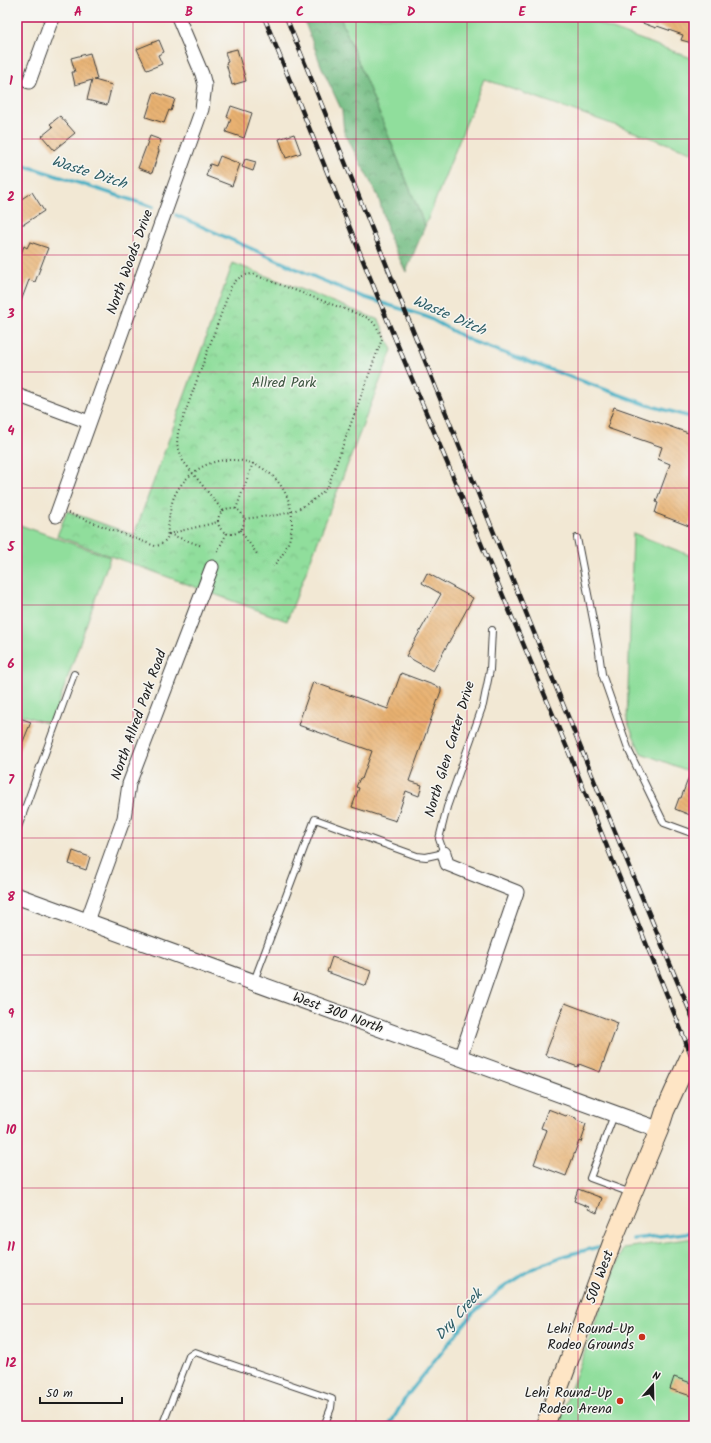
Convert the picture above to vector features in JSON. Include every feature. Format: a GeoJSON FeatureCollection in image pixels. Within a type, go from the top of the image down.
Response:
{"type":"FeatureCollection","features":[{"type":"Feature","properties":{"kind":"main road","name":"500 West"},"geometry":{"type":"LineString","coordinates":[[545,1426],[613,1240],[659,1130],[665,1111],[694,1047]]}},
{"type":"Feature","properties":{"kind":"main road","name":"500 West"},"geometry":{"type":"LineString","coordinates":[[659,1130],[671,1114],[694,1063]]}},
{"type":"Feature","properties":{"kind":"street"},"geometry":{"type":"LineString","coordinates":[[29,82],[50,24],[54,17]]}},
{"type":"Feature","properties":{"kind":"street","name":"North Woods Drive"},"geometry":{"type":"LineString","coordinates":[[60,514],[90,422],[202,109],[205,85],[202,74],[178,17]]}},
{"type":"Feature","properties":{"kind":"street"},"geometry":{"type":"LineString","coordinates":[[17,395],[90,422]]}},
{"type":"Feature","properties":{"kind":"street","name":"North Allred Park Road"},"geometry":{"type":"LineString","coordinates":[[87,921],[124,818],[129,784],[212,567]]}},
{"type":"Feature","properties":{"kind":"street"},"geometry":{"type":"LineString","coordinates":[[444,853],[447,864],[517,892],[460,1058]]}},
{"type":"Feature","properties":{"kind":"street","name":"West 300 North"},"geometry":{"type":"LineString","coordinates":[[17,896],[659,1130]]}},
{"type":"Feature","properties":{"kind":"lane"},"geometry":{"type":"LineString","coordinates":[[577,538],[598,645],[602,674],[629,751],[664,823],[694,834]]}},
{"type":"Feature","properties":{"kind":"lane","name":"North Glen Carter Drive"},"geometry":{"type":"LineString","coordinates":[[444,853],[439,839],[447,807],[483,705],[490,670],[492,630]]}},
{"type":"Feature","properties":{"kind":"lane"},"geometry":{"type":"LineString","coordinates":[[17,830],[74,674]]}},
{"type":"Feature","properties":{"kind":"lane"},"geometry":{"type":"LineString","coordinates":[[254,982],[315,819],[417,856],[426,857],[444,853]]}},
{"type":"Feature","properties":{"kind":"lane"},"geometry":{"type":"LineString","coordinates":[[615,1114],[590,1178],[633,1194]]}},
{"type":"Feature","properties":{"kind":"lane"},"geometry":{"type":"LineString","coordinates":[[162,1426],[189,1356],[195,1352],[332,1399],[331,1408],[324,1426]]}},
{"type":"Feature","properties":{"kind":"path"},"geometry":{"type":"LineString","coordinates":[[223,511],[183,461],[177,444],[178,432],[231,287],[236,279],[244,275],[252,274],[368,318],[375,324],[382,339],[325,491],[292,512],[244,519]]}},
{"type":"Feature","properties":{"kind":"path"},"geometry":{"type":"LineString","coordinates":[[60,514],[155,546],[160,545],[167,539],[172,502],[179,487],[200,467],[220,460],[241,459],[253,463],[270,472],[281,485],[289,498],[293,525],[289,542],[279,560],[273,566]]}},
{"type":"Feature","properties":{"kind":"path"},"geometry":{"type":"LineString","coordinates":[[236,509],[253,463]]}},
{"type":"Feature","properties":{"kind":"path"},"geometry":{"type":"LineString","coordinates":[[231,508],[236,509],[244,519],[244,523],[240,530],[233,534],[227,533],[220,528],[218,522],[220,514],[231,508]]}},
{"type":"Feature","properties":{"kind":"path"},"geometry":{"type":"LineString","coordinates":[[168,534],[218,522]]}},
{"type":"Feature","properties":{"kind":"path"},"geometry":{"type":"LineString","coordinates":[[240,530],[257,554]]}},
{"type":"Feature","properties":{"kind":"path"},"geometry":{"type":"LineString","coordinates":[[217,552],[227,533]]}},
{"type":"Feature","properties":{"kind":"path"},"geometry":{"type":"LineString","coordinates":[[168,534],[202,546]]}},
{"type":"Feature","properties":{"kind":"green space"},"geometry":{"type":"Polygon","coordinates":[[[303,17],[340,17],[425,226],[406,272],[390,239],[378,196],[344,132],[342,111],[322,68],[303,17]]]}},
{"type":"Feature","properties":{"kind":"green space"},"geometry":{"type":"Polygon","coordinates":[[[340,17],[580,17],[694,59],[694,153],[484,79],[425,226],[340,17]]]}},
{"type":"Feature","properties":{"kind":"green space","name":"Allred Park"},"geometry":{"type":"Polygon","coordinates":[[[233,263],[379,320],[392,350],[287,621],[57,536],[67,511],[134,535],[233,263]]]}},
{"type":"Feature","properties":{"kind":"green space"},"geometry":{"type":"Polygon","coordinates":[[[17,524],[110,557],[51,725],[17,713],[17,524]]]}},
{"type":"Feature","properties":{"kind":"green space"},"geometry":{"type":"Polygon","coordinates":[[[633,533],[694,557],[694,773],[641,753],[627,721],[633,533]]]}},
{"type":"Feature","properties":{"kind":"green space","name":"Lehi Round-Up Rodeo Grounds"},"geometry":{"type":"Polygon","coordinates":[[[694,1238],[694,1426],[557,1426],[623,1248],[694,1238]]]}},
{"type":"Feature","properties":{"kind":"building"},"geometry":{"type":"Polygon","coordinates":[[[629,17],[694,17],[694,39],[692,43],[681,40],[683,35],[657,26],[656,28],[629,17]]]}},
{"type":"Feature","properties":{"kind":"building"},"geometry":{"type":"Polygon","coordinates":[[[159,40],[164,52],[158,55],[162,64],[147,70],[137,49],[159,40]]]}},
{"type":"Feature","properties":{"kind":"building"},"geometry":{"type":"Polygon","coordinates":[[[237,49],[246,81],[232,85],[226,63],[228,62],[225,52],[237,49]]]}},
{"type":"Feature","properties":{"kind":"building"},"geometry":{"type":"Polygon","coordinates":[[[90,53],[97,79],[94,80],[112,85],[107,105],[87,100],[92,80],[75,85],[72,72],[75,72],[71,58],[90,53]]]}},
{"type":"Feature","properties":{"kind":"building"},"geometry":{"type":"Polygon","coordinates":[[[154,92],[175,99],[171,111],[169,110],[164,123],[146,117],[154,92]]]}},
{"type":"Feature","properties":{"kind":"building"},"geometry":{"type":"Polygon","coordinates":[[[231,106],[252,113],[244,138],[226,132],[231,119],[227,117],[231,106]]]}},
{"type":"Feature","properties":{"kind":"building"},"geometry":{"type":"Polygon","coordinates":[[[60,116],[75,133],[54,150],[42,136],[53,127],[50,124],[60,116]]]}},
{"type":"Feature","properties":{"kind":"building"},"geometry":{"type":"Polygon","coordinates":[[[294,134],[301,153],[286,158],[279,139],[294,134]]]}},
{"type":"Feature","properties":{"kind":"building"},"geometry":{"type":"Polygon","coordinates":[[[150,136],[161,140],[152,173],[138,168],[150,136]]]}},
{"type":"Feature","properties":{"kind":"building"},"geometry":{"type":"Polygon","coordinates":[[[220,156],[240,164],[232,186],[206,176],[210,164],[216,166],[220,156]]]}},
{"type":"Feature","properties":{"kind":"building"},"geometry":{"type":"Polygon","coordinates":[[[245,159],[256,162],[253,171],[242,167],[245,159]]]}},
{"type":"Feature","properties":{"kind":"building"},"geometry":{"type":"Polygon","coordinates":[[[32,192],[44,211],[24,224],[20,224],[17,219],[17,202],[32,192]]]}},
{"type":"Feature","properties":{"kind":"building"},"geometry":{"type":"Polygon","coordinates":[[[30,242],[48,248],[35,282],[29,280],[18,309],[17,255],[20,256],[24,246],[27,248],[30,242]]]}},
{"type":"Feature","properties":{"kind":"building"},"geometry":{"type":"Polygon","coordinates":[[[614,407],[694,435],[694,513],[689,526],[655,513],[658,503],[656,502],[670,464],[658,459],[662,447],[607,428],[614,407]]]}},
{"type":"Feature","properties":{"kind":"building"},"geometry":{"type":"Polygon","coordinates":[[[427,573],[473,598],[433,671],[406,656],[441,594],[422,583],[427,573]]]}},
{"type":"Feature","properties":{"kind":"building"},"geometry":{"type":"Polygon","coordinates":[[[401,673],[441,688],[441,691],[409,781],[422,785],[419,796],[406,791],[396,821],[352,807],[359,788],[356,787],[360,778],[362,779],[372,751],[298,725],[313,682],[388,709],[401,673]]]}},
{"type":"Feature","properties":{"kind":"building"},"geometry":{"type":"Polygon","coordinates":[[[17,717],[31,722],[17,756],[17,717]]]}},
{"type":"Feature","properties":{"kind":"building"},"geometry":{"type":"Polygon","coordinates":[[[693,766],[694,814],[691,813],[690,815],[675,809],[679,798],[681,798],[693,766]]]}},
{"type":"Feature","properties":{"kind":"building"},"geometry":{"type":"Polygon","coordinates":[[[73,851],[90,857],[86,870],[69,864],[73,851]]]}},
{"type":"Feature","properties":{"kind":"building"},"geometry":{"type":"Polygon","coordinates":[[[332,957],[371,971],[366,986],[327,972],[332,957]]]}},
{"type":"Feature","properties":{"kind":"building"},"geometry":{"type":"Polygon","coordinates":[[[565,1003],[618,1023],[600,1072],[579,1064],[578,1067],[545,1055],[565,1003]]]}},
{"type":"Feature","properties":{"kind":"building"},"geometry":{"type":"Polygon","coordinates":[[[548,1109],[576,1118],[576,1120],[586,1124],[581,1142],[579,1141],[566,1176],[534,1164],[547,1130],[541,1128],[548,1109]]]}},
{"type":"Feature","properties":{"kind":"building"},"geometry":{"type":"Polygon","coordinates":[[[578,1189],[602,1198],[597,1213],[588,1209],[589,1207],[574,1201],[578,1189]]]}},
{"type":"Feature","properties":{"kind":"building"},"geometry":{"type":"Polygon","coordinates":[[[674,1377],[694,1384],[694,1397],[670,1389],[674,1377]]]}},
{"type":"Feature","properties":{"kind":"waterway","name":"Waste Ditch"},"geometry":{"type":"LineString","coordinates":[[17,163],[153,207]]}},
{"type":"Feature","properties":{"kind":"waterway","name":"Waste Ditch"},"geometry":{"type":"LineString","coordinates":[[176,215],[363,297],[427,317],[471,341],[648,405],[694,418]]}},
{"type":"Feature","properties":{"kind":"waterway","name":"Dry Creek"},"geometry":{"type":"LineString","coordinates":[[633,1239],[694,1232]]}},
{"type":"Feature","properties":{"kind":"waterway","name":"Dry Creek"},"geometry":{"type":"LineString","coordinates":[[389,1426],[406,1397],[473,1313],[501,1289],[532,1269],[563,1256],[598,1247]]}},
{"type":"Feature","properties":{"kind":"railway"},"geometry":{"type":"LineString","coordinates":[[264,17],[393,334],[567,748],[694,1062]]}},
{"type":"Feature","properties":{"kind":"railway"},"geometry":{"type":"LineString","coordinates":[[286,17],[590,771],[694,1021]]}},
{"type":"Feature","properties":{"kind":"place","name":"Lehi Round-Up Rodeo Grounds"},"geometry":{"type":"Point","coordinates":[642,1337]}},
{"type":"Feature","properties":{"kind":"place","name":"Lehi Round-Up Rodeo Arena"},"geometry":{"type":"Point","coordinates":[620,1401]}}]}
